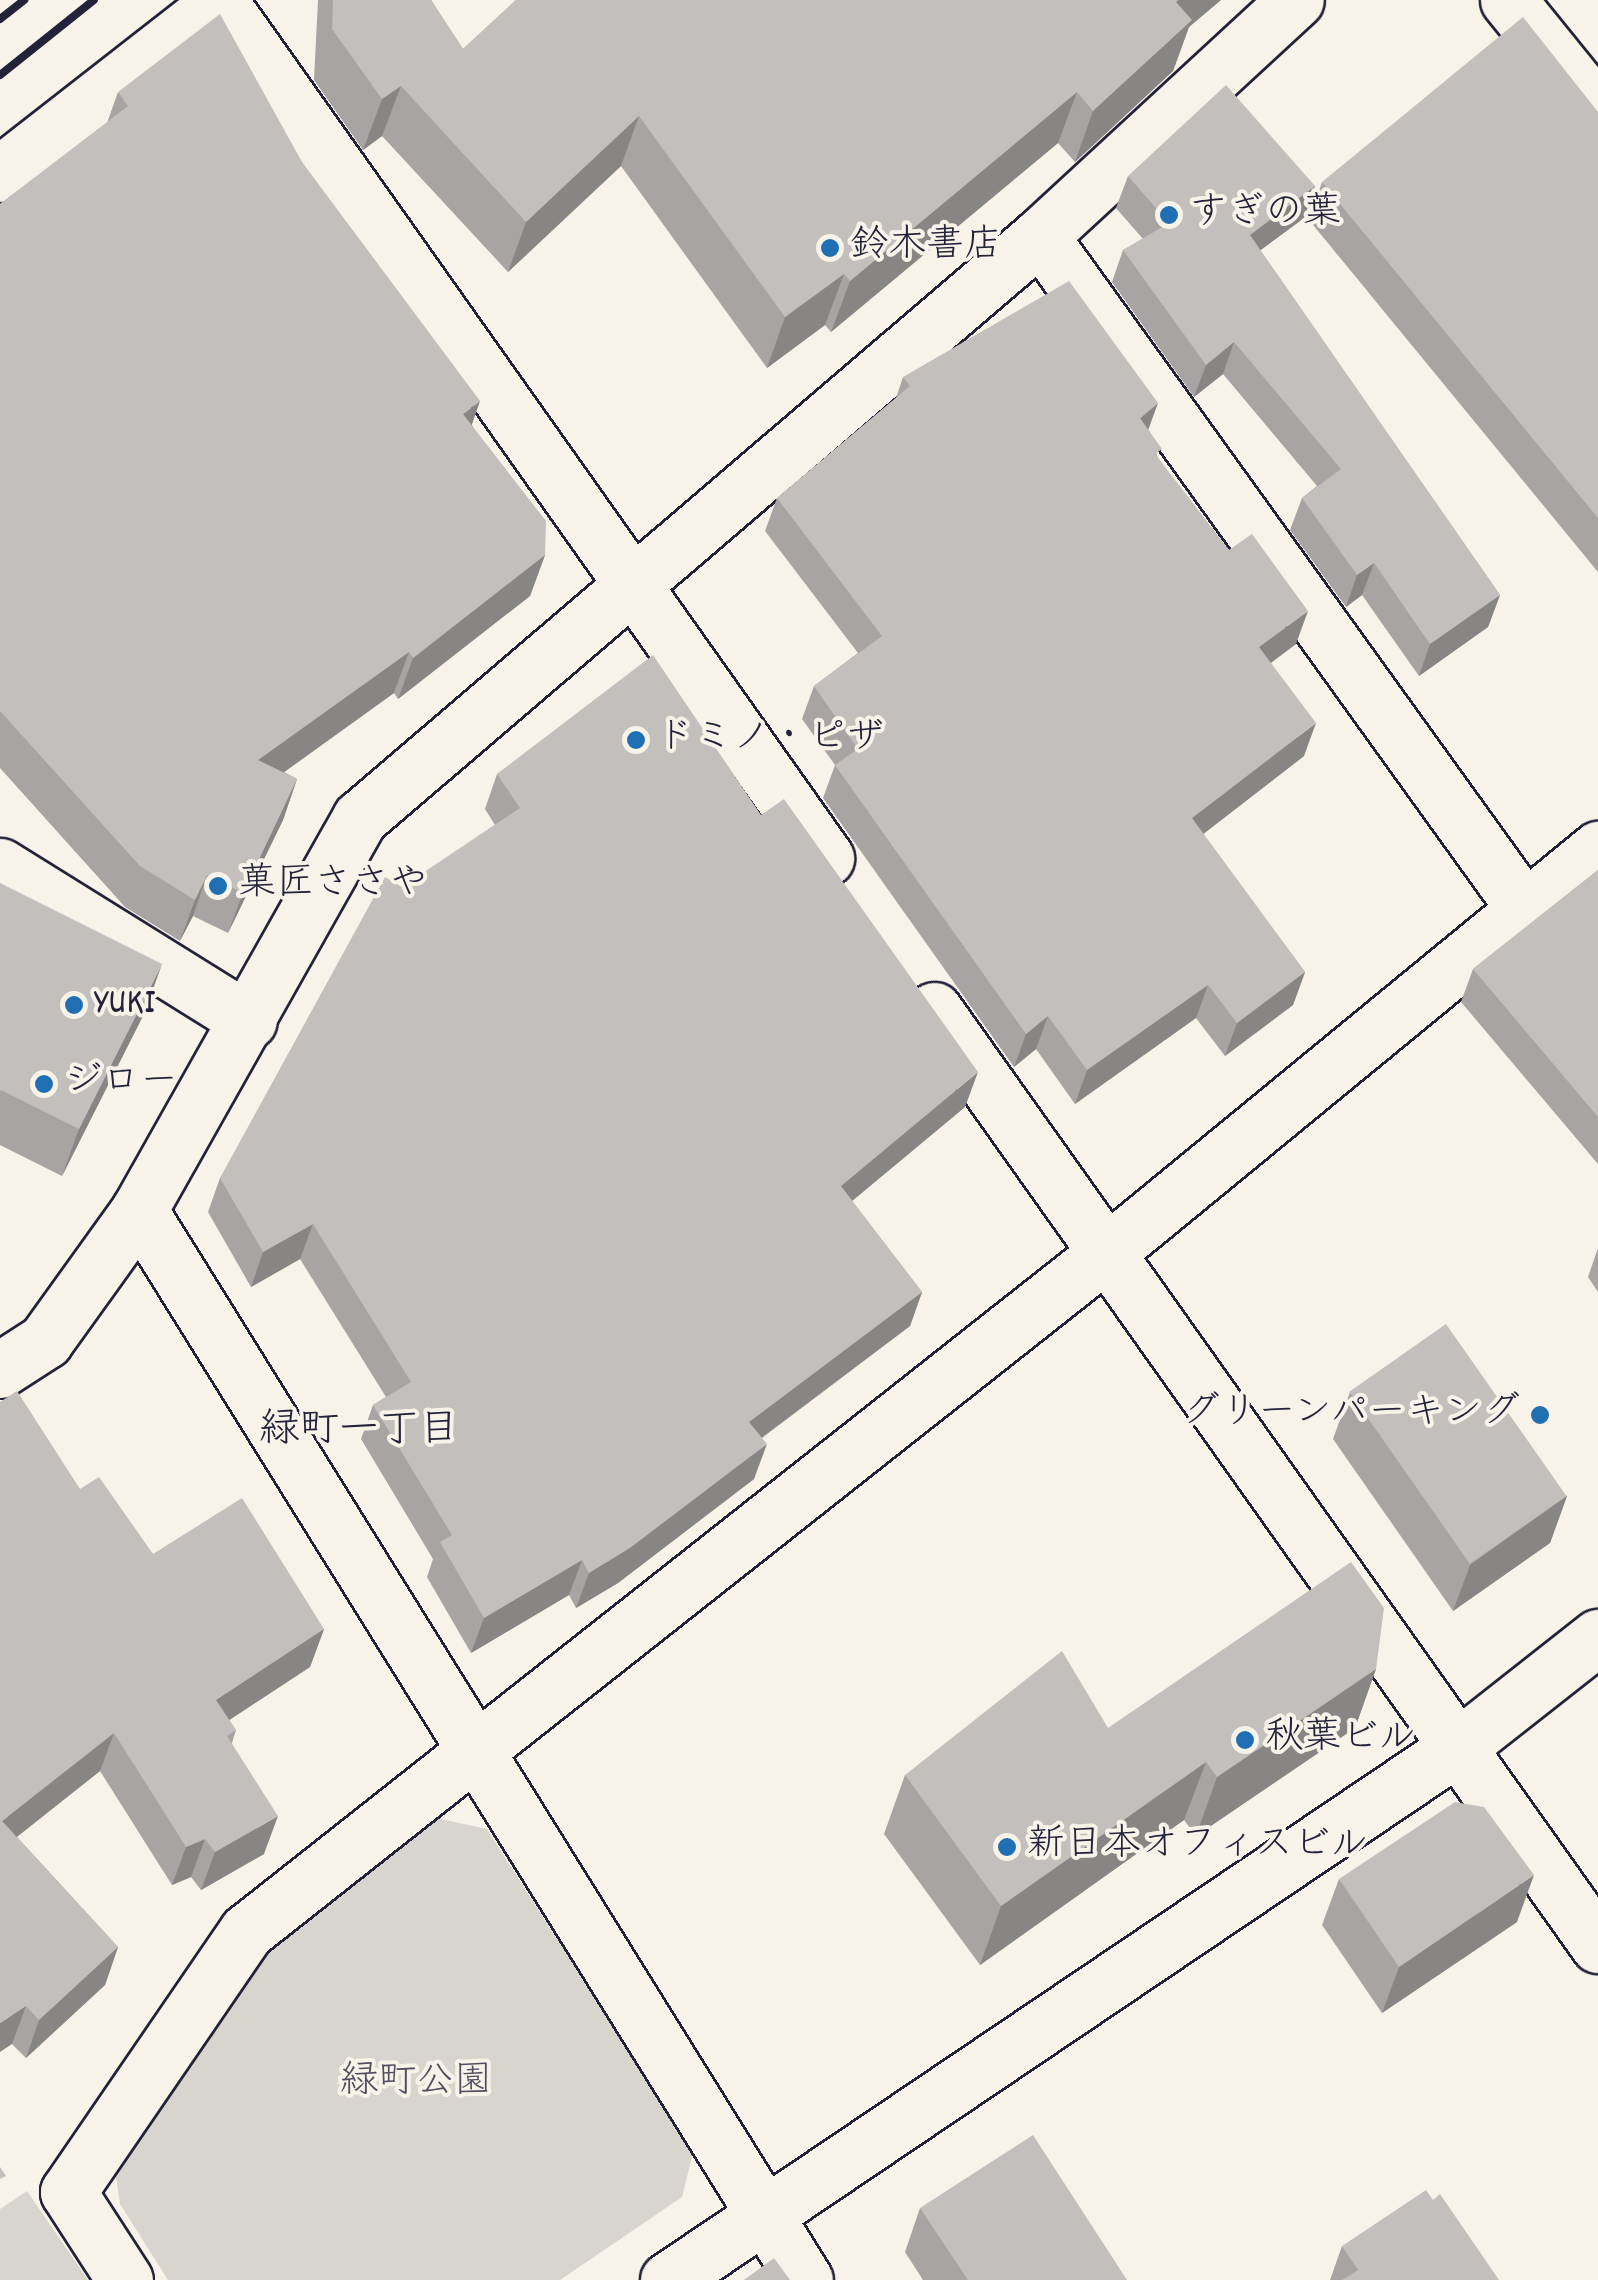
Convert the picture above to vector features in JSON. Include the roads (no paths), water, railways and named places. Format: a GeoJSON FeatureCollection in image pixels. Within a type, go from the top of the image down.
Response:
{"type":"FeatureCollection","features":[{"type":"Feature","properties":{"kind":"street"},"geometry":{"type":"LineString","coordinates":[[0,1370],[46,1340],[140,1210],[360,818],[634,588],[1040,236],[1296,0]]}},
{"type":"Feature","properties":{"kind":"street"},"geometry":{"type":"LineString","coordinates":[[1508,0],[1598,111]]}},
{"type":"Feature","properties":{"kind":"street"},"geometry":{"type":"LineString","coordinates":[[0,174],[221,1],[853,896]]}},
{"type":"Feature","properties":{"kind":"street"},"geometry":{"type":"LineString","coordinates":[[1040,236],[1524,908]]}},
{"type":"Feature","properties":{"kind":"street"},"geometry":{"type":"LineString","coordinates":[[124,2280],[68,2192],[246,1932],[471,1747],[1106,1253],[1598,849]]}},
{"type":"Feature","properties":{"kind":"street"},"geometry":{"type":"LineString","coordinates":[[0,866],[248,1021]]}},
{"type":"Feature","properties":{"kind":"street"},"geometry":{"type":"LineString","coordinates":[[899,961],[1598,1945]]}},
{"type":"Feature","properties":{"kind":"street"},"geometry":{"type":"LineString","coordinates":[[140,1210],[805,2280]]}},
{"type":"Feature","properties":{"kind":"street"},"geometry":{"type":"LineString","coordinates":[[668,2280],[1458,1747],[1598,1638]]}},
{"type":"Feature","properties":{"kind":"railway"},"geometry":{"type":"LineString","coordinates":[[0,19],[24,0]]}},
{"type":"Feature","properties":{"kind":"railway"},"geometry":{"type":"LineString","coordinates":[[0,75],[94,0]]}},
{"type":"Feature","properties":{"kind":"place","name":"すぎの葉"},"geometry":{"type":"Point","coordinates":[1169,215]}},
{"type":"Feature","properties":{"kind":"place","name":"鈴木書店"},"geometry":{"type":"Point","coordinates":[830,248]}},
{"type":"Feature","properties":{"kind":"place","name":"ドミノ・ピザ"},"geometry":{"type":"Point","coordinates":[636,740]}},
{"type":"Feature","properties":{"kind":"place","name":"菓匠ささや"},"geometry":{"type":"Point","coordinates":[218,886]}},
{"type":"Feature","properties":{"kind":"place","name":"YUKI"},"geometry":{"type":"Point","coordinates":[74,1005]}},
{"type":"Feature","properties":{"kind":"place","name":"ジロー"},"geometry":{"type":"Point","coordinates":[44,1084]}},
{"type":"Feature","properties":{"kind":"place","name":"グリーンパーキング"},"geometry":{"type":"Point","coordinates":[1540,1415]}},
{"type":"Feature","properties":{"kind":"place","name":"秋葉ビル"},"geometry":{"type":"Point","coordinates":[1245,1740]}},
{"type":"Feature","properties":{"kind":"place","name":"新日本オフィスビル"},"geometry":{"type":"Point","coordinates":[1007,1847]}},
{"type":"Feature","properties":{"kind":"district","name":"緑町一丁目"},"geometry":{"type":"Point","coordinates":[359,1433]}},
{"type":"Feature","properties":{"kind":"park label","name":"緑町公園"},"geometry":{"type":"Point","coordinates":[416,2084]}}]}
